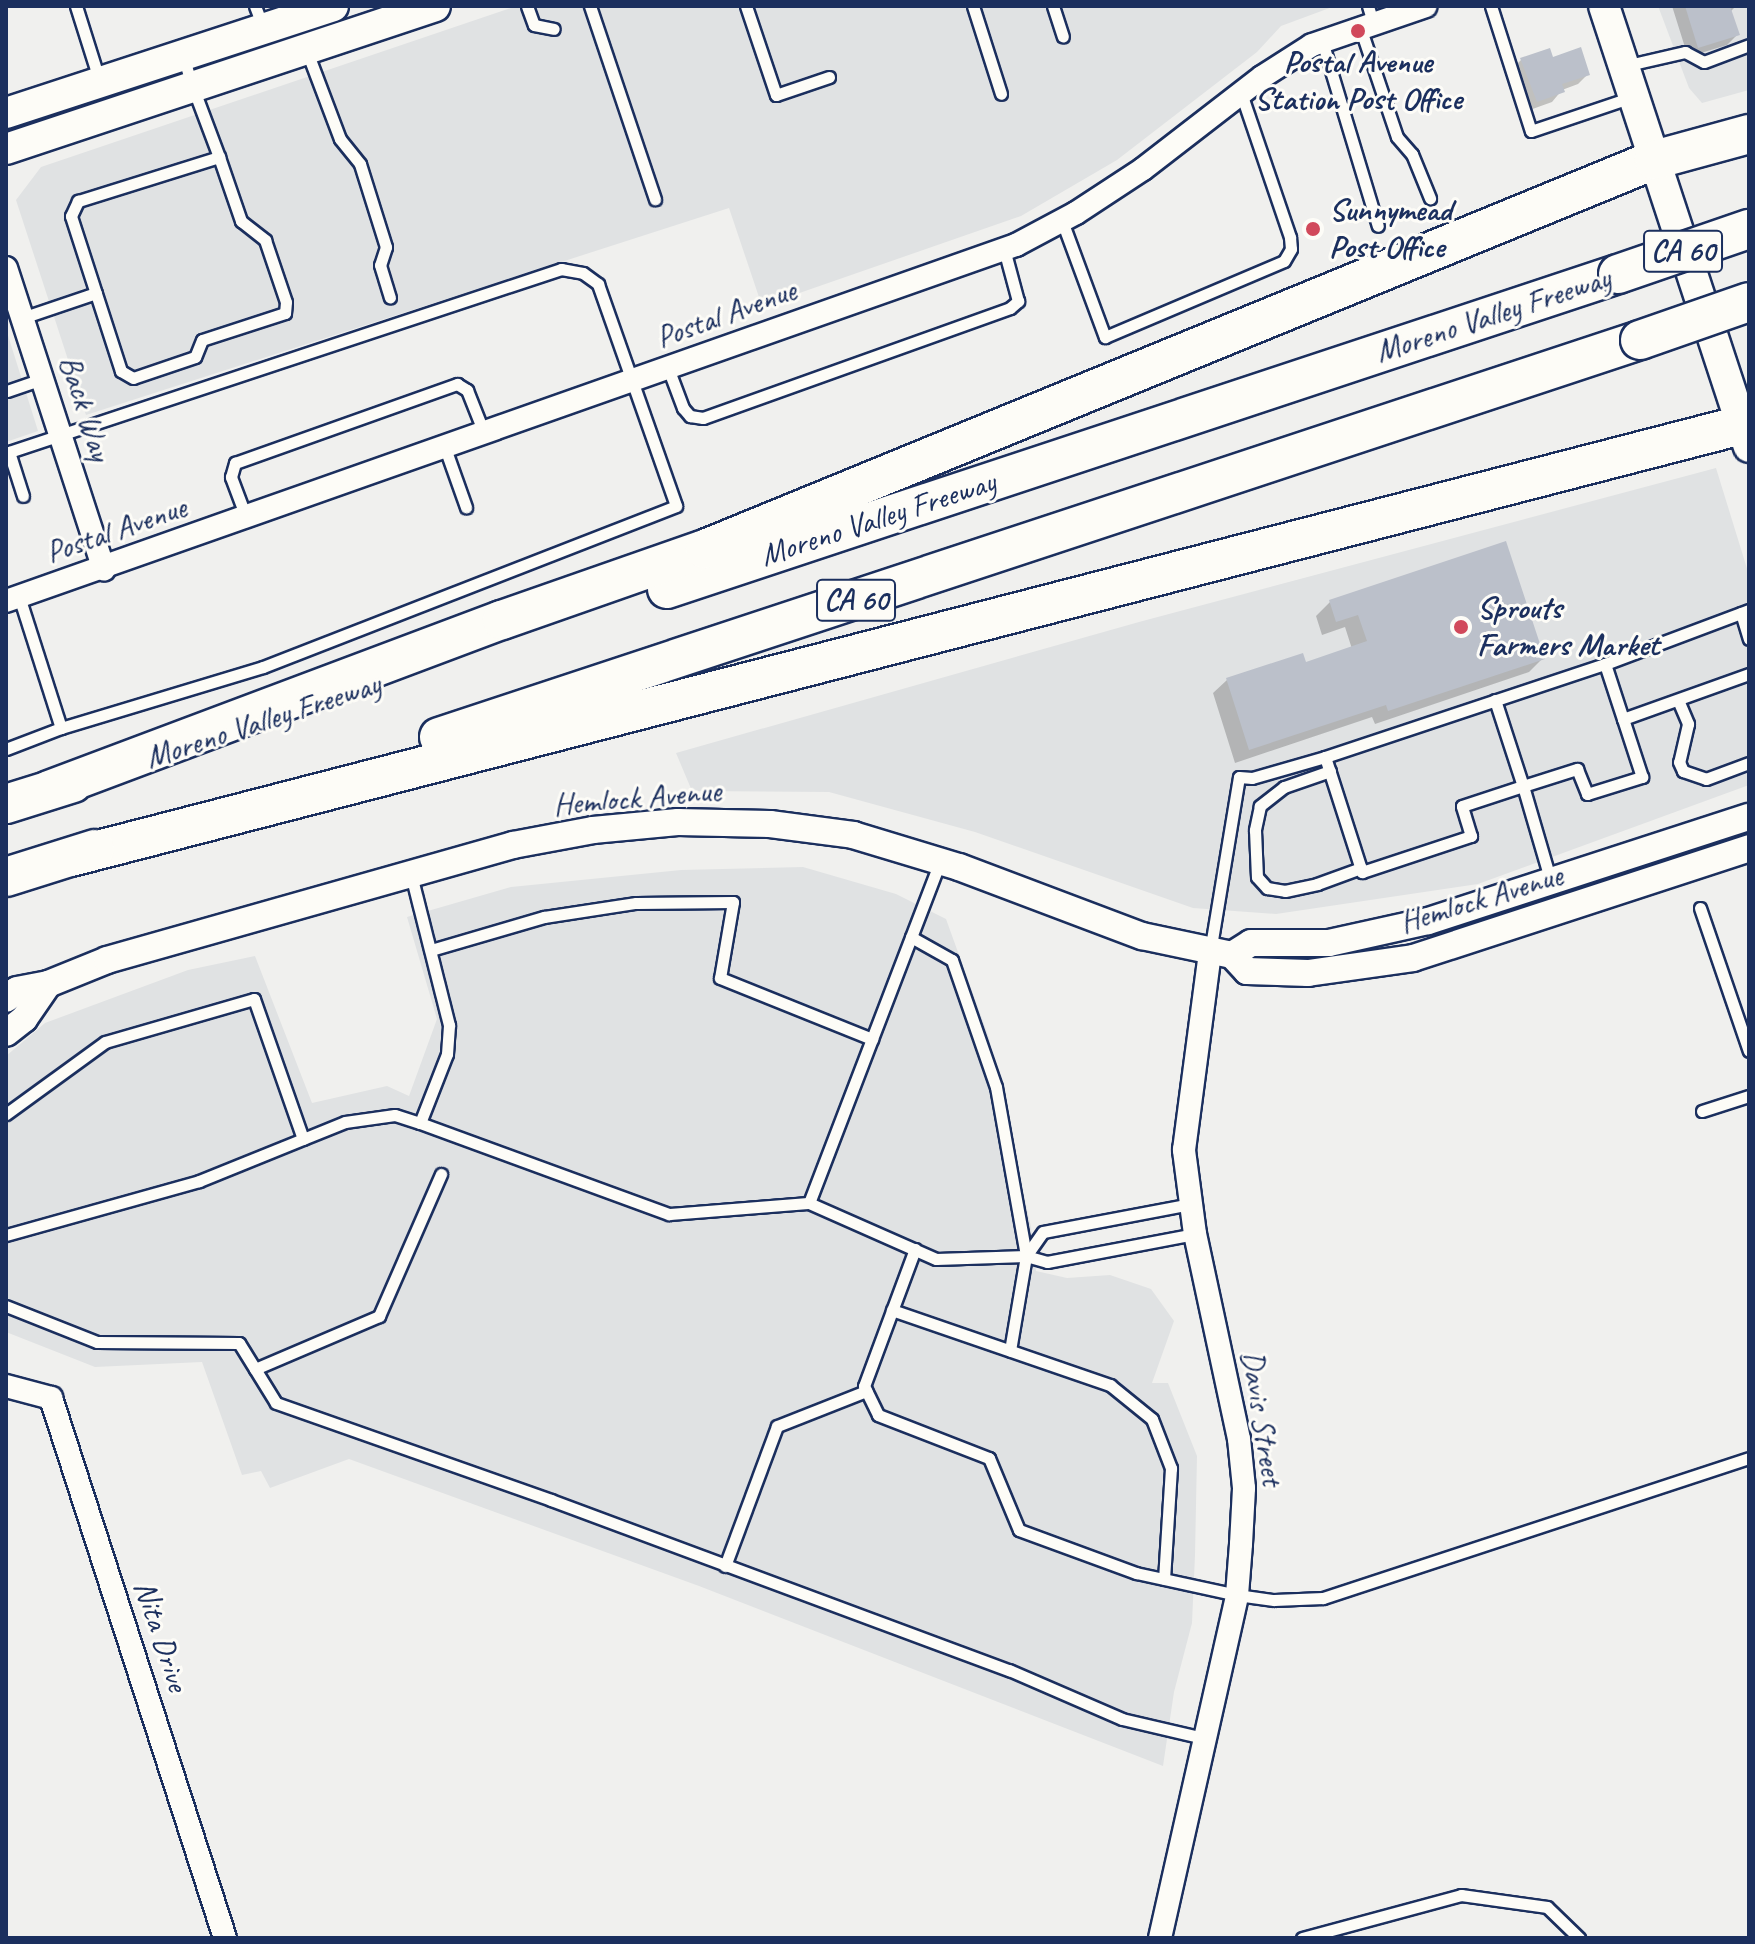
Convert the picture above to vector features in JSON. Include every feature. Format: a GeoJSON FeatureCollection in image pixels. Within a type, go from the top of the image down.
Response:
{"type":"FeatureCollection","features":[{"type":"Feature","properties":{"kind":"highway"},"geometry":{"type":"LineString","coordinates":[[49,790],[502,620],[705,549],[1654,160],[1749,134]]}},
{"type":"Feature","properties":{"kind":"highway","name":"Moreno Valley Freeway"},"geometry":{"type":"LineString","coordinates":[[6,804],[1749,229]]}},
{"type":"Feature","properties":{"kind":"highway","name":"CA 60"},"geometry":{"type":"LineString","coordinates":[[6,877],[1749,302]]}},
{"type":"Feature","properties":{"kind":"highway"},"geometry":{"type":"LineString","coordinates":[[71,857],[1747,432]]}},
{"type":"Feature","properties":{"kind":"main road"},"geometry":{"type":"LineString","coordinates":[[6,149],[435,6]]}},
{"type":"Feature","properties":{"kind":"main road"},"geometry":{"type":"LineString","coordinates":[[1604,6],[1747,432]]}},
{"type":"Feature","properties":{"kind":"main road"},"geometry":{"type":"LineString","coordinates":[[6,113],[183,55],[259,18],[325,7]]}},
{"type":"Feature","properties":{"kind":"street","name":"Postal Avenue"},"geometry":{"type":"LineString","coordinates":[[13,599],[1004,249],[1062,221],[1143,169],[1241,93],[1322,41],[1367,18],[1426,6]]}},
{"type":"Feature","properties":{"kind":"street","name":"Back Way"},"geometry":{"type":"LineString","coordinates":[[6,268],[104,569]]}},
{"type":"Feature","properties":{"kind":"street","name":"Hemlock Avenue"},"geometry":{"type":"LineString","coordinates":[[1221,954],[1251,943],[1329,943],[1376,935],[1749,817]]}},
{"type":"Feature","properties":{"kind":"street","name":"Hemlock Avenue"},"geometry":{"type":"LineString","coordinates":[[6,999],[17,990],[48,984],[107,960],[513,845],[593,830],[678,822],[770,824],[853,835],[940,861],[1142,936],[1221,954],[1247,971],[1308,973],[1413,958],[1749,848]]}},
{"type":"Feature","properties":{"kind":"street","name":"Davis Street"},"geometry":{"type":"LineString","coordinates":[[1160,1938],[1237,1595],[1244,1488],[1239,1439],[1195,1234],[1184,1150],[1221,954]]}},
{"type":"Feature","properties":{"kind":"street"},"geometry":{"type":"LineString","coordinates":[[6,1033],[24,1019],[48,984]]}},
{"type":"Feature","properties":{"kind":"street","name":"Nita Drive"},"geometry":{"type":"LineString","coordinates":[[6,1386],[51,1398],[225,1938]]}},
{"type":"Feature","properties":{"kind":"lane"},"geometry":{"type":"LineString","coordinates":[[76,6],[101,82]]}},
{"type":"Feature","properties":{"kind":"lane"},"geometry":{"type":"LineString","coordinates":[[527,6],[534,25],[554,29]]}},
{"type":"Feature","properties":{"kind":"lane"},"geometry":{"type":"LineString","coordinates":[[590,6],[655,199]]}},
{"type":"Feature","properties":{"kind":"lane"},"geometry":{"type":"LineString","coordinates":[[746,6],[776,95],[829,77]]}},
{"type":"Feature","properties":{"kind":"lane"},"geometry":{"type":"LineString","coordinates":[[973,6],[1001,94]]}},
{"type":"Feature","properties":{"kind":"lane"},"geometry":{"type":"LineString","coordinates":[[1053,6],[1063,36]]}},
{"type":"Feature","properties":{"kind":"lane"},"geometry":{"type":"LineString","coordinates":[[1491,6],[1531,131],[1633,97]]}},
{"type":"Feature","properties":{"kind":"lane"},"geometry":{"type":"LineString","coordinates":[[325,7],[319,44],[340,139],[360,164],[386,247],[380,265],[390,297]]}},
{"type":"Feature","properties":{"kind":"lane"},"geometry":{"type":"LineString","coordinates":[[259,18],[273,58]]}},
{"type":"Feature","properties":{"kind":"lane"},"geometry":{"type":"LineString","coordinates":[[1367,18],[1397,137],[1412,154],[1430,198]]}},
{"type":"Feature","properties":{"kind":"lane"},"geometry":{"type":"LineString","coordinates":[[1322,41],[1378,226]]}},
{"type":"Feature","properties":{"kind":"lane"},"geometry":{"type":"LineString","coordinates":[[1624,66],[1685,52],[1704,62],[1749,45]]}},
{"type":"Feature","properties":{"kind":"lane"},"geometry":{"type":"LineString","coordinates":[[183,55],[192,85],[219,157],[241,221],[265,240],[286,302],[285,313],[202,340],[195,357],[133,378],[121,371],[71,216],[78,201],[219,157]]}},
{"type":"Feature","properties":{"kind":"lane"},"geometry":{"type":"LineString","coordinates":[[1062,221],[1105,337],[1284,261],[1291,249],[1290,237],[1241,93]]}},
{"type":"Feature","properties":{"kind":"lane"},"geometry":{"type":"LineString","coordinates":[[668,368],[683,408],[690,416],[703,418],[1010,308],[1018,301],[1004,249]]}},
{"type":"Feature","properties":{"kind":"lane"},"geometry":{"type":"LineString","coordinates":[[6,749],[61,728],[263,667],[676,506],[598,284],[583,273],[561,269],[7,452],[23,496]]}},
{"type":"Feature","properties":{"kind":"lane"},"geometry":{"type":"LineString","coordinates":[[22,318],[96,293]]}},
{"type":"Feature","properties":{"kind":"lane"},"geometry":{"type":"LineString","coordinates":[[7,391],[42,379]]}},
{"type":"Feature","properties":{"kind":"lane"},"geometry":{"type":"LineString","coordinates":[[247,518],[231,477],[235,463],[457,384],[467,390],[484,434]]}},
{"type":"Feature","properties":{"kind":"lane"},"geometry":{"type":"LineString","coordinates":[[445,448],[466,507]]}},
{"type":"Feature","properties":{"kind":"lane"},"geometry":{"type":"LineString","coordinates":[[13,599],[61,728]]}},
{"type":"Feature","properties":{"kind":"lane"},"geometry":{"type":"LineString","coordinates":[[1221,954],[1239,777],[1252,778],[1325,757],[1605,664],[1745,612],[1749,639]]}},
{"type":"Feature","properties":{"kind":"lane"},"geometry":{"type":"LineString","coordinates":[[1325,757],[1362,872],[1471,836],[1462,806],[1577,769],[1587,794],[1642,777],[1605,664]]}},
{"type":"Feature","properties":{"kind":"lane"},"geometry":{"type":"LineString","coordinates":[[1623,719],[1749,674]]}},
{"type":"Feature","properties":{"kind":"lane"},"geometry":{"type":"LineString","coordinates":[[1495,700],[1551,882]]}},
{"type":"Feature","properties":{"kind":"lane"},"geometry":{"type":"LineString","coordinates":[[1678,700],[1688,724],[1679,762],[1683,771],[1706,779],[1749,763]]}},
{"type":"Feature","properties":{"kind":"lane"},"geometry":{"type":"LineString","coordinates":[[1330,771],[1284,787],[1260,806],[1255,830],[1257,877],[1267,888],[1285,891],[1317,884],[1361,868]]}},
{"type":"Feature","properties":{"kind":"lane"},"geometry":{"type":"LineString","coordinates":[[809,1203],[940,861]]}},
{"type":"Feature","properties":{"kind":"lane"},"geometry":{"type":"LineString","coordinates":[[411,875],[449,1025],[447,1054],[420,1123]]}},
{"type":"Feature","properties":{"kind":"lane"},"geometry":{"type":"LineString","coordinates":[[431,950],[544,917],[636,903],[733,902],[720,978],[872,1039]]}},
{"type":"Feature","properties":{"kind":"lane"},"geometry":{"type":"LineString","coordinates":[[1700,908],[1749,1051]]}},
{"type":"Feature","properties":{"kind":"lane"},"geometry":{"type":"LineString","coordinates":[[911,937],[952,960],[996,1087],[1026,1256],[1010,1351]]}},
{"type":"Feature","properties":{"kind":"lane"},"geometry":{"type":"LineString","coordinates":[[6,1114],[105,1042],[254,999],[303,1139]]}},
{"type":"Feature","properties":{"kind":"lane"},"geometry":{"type":"LineString","coordinates":[[1702,1111],[1749,1096]]}},
{"type":"Feature","properties":{"kind":"lane"},"geometry":{"type":"LineString","coordinates":[[6,1235],[199,1181],[345,1122],[395,1115],[669,1214],[809,1203],[936,1259],[1026,1256],[1047,1262],[1195,1234]]}},
{"type":"Feature","properties":{"kind":"lane"},"geometry":{"type":"LineString","coordinates":[[255,1369],[379,1316],[441,1174]]}},
{"type":"Feature","properties":{"kind":"lane"},"geometry":{"type":"LineString","coordinates":[[1026,1256],[1043,1232],[1191,1204]]}},
{"type":"Feature","properties":{"kind":"lane"},"geometry":{"type":"LineString","coordinates":[[915,1249],[864,1386],[878,1415],[989,1458],[1019,1530],[1136,1573],[1274,1600],[1323,1598],[1749,1458]]}},
{"type":"Feature","properties":{"kind":"lane"},"geometry":{"type":"LineString","coordinates":[[6,1306],[97,1342],[239,1343],[276,1403],[1009,1670],[1122,1719],[1203,1738]]}},
{"type":"Feature","properties":{"kind":"lane"},"geometry":{"type":"LineString","coordinates":[[892,1310],[1110,1385],[1152,1419],[1171,1468],[1164,1579]]}},
{"type":"Feature","properties":{"kind":"lane"},"geometry":{"type":"LineString","coordinates":[[725,1566],[777,1426],[866,1391]]}},
{"type":"Feature","properties":{"kind":"lane"},"geometry":{"type":"LineString","coordinates":[[1302,1938],[1461,1895],[1547,1907],[1579,1938]]}},
{"type":"Feature","properties":{"kind":"shaded area"},"geometry":{"type":"Polygon","coordinates":[[[517,6],[1335,6],[1281,26],[1257,52],[1117,160],[1021,216],[762,306],[729,208],[86,415],[16,200],[41,167],[517,6]]]}},
{"type":"Feature","properties":{"kind":"shaded area"},"geometry":{"type":"Polygon","coordinates":[[[1658,6],[1749,6],[1749,90],[1702,103],[1689,88],[1658,6]]]}},
{"type":"Feature","properties":{"kind":"shaded area"},"geometry":{"type":"Polygon","coordinates":[[[6,329],[38,431],[6,442],[6,329]]]}},
{"type":"Feature","properties":{"kind":"shaded area"},"geometry":{"type":"Polygon","coordinates":[[[1716,468],[1749,575],[1749,785],[1478,884],[1276,914],[1193,908],[975,832],[829,792],[692,791],[676,753],[1139,622],[1716,468]]]}},
{"type":"Feature","properties":{"kind":"shaded area"},"geometry":{"type":"Polygon","coordinates":[[[803,867],[896,894],[946,919],[989,1038],[1031,1227],[1036,1271],[1067,1278],[1110,1275],[1151,1289],[1174,1321],[1152,1383],[1168,1383],[1197,1456],[1195,1555],[1192,1623],[1174,1692],[1163,1766],[699,1586],[349,1459],[270,1488],[261,1471],[242,1475],[202,1362],[95,1367],[6,1332],[6,1056],[45,1023],[188,970],[255,956],[312,1103],[387,1086],[409,1096],[437,1019],[407,917],[511,887],[681,870],[803,867]]]}},
{"type":"Feature","properties":{"kind":"building"},"geometry":{"type":"Polygon","coordinates":[[[1685,6],[1730,6],[1740,35],[1698,48],[1685,6]]]}},
{"type":"Feature","properties":{"kind":"building"},"geometry":{"type":"Polygon","coordinates":[[[1581,47],[1590,75],[1562,84],[1565,92],[1537,102],[1520,58],[1550,48],[1553,57],[1581,47]]]}},
{"type":"Feature","properties":{"kind":"building"},"geometry":{"type":"Polygon","coordinates":[[[1506,541],[1545,659],[1388,711],[1386,705],[1249,750],[1226,678],[1303,653],[1306,662],[1367,641],[1358,615],[1336,622],[1329,600],[1506,541]]]}},
{"type":"Feature","properties":{"kind":"place","name":"Postal Avenue Station Post Office"},"geometry":{"type":"Point","coordinates":[1358,31]}},
{"type":"Feature","properties":{"kind":"place","name":"Sunnymead Post Office"},"geometry":{"type":"Point","coordinates":[1313,229]}},
{"type":"Feature","properties":{"kind":"place","name":"Sprouts Farmers Market"},"geometry":{"type":"Point","coordinates":[1461,627]}}]}
